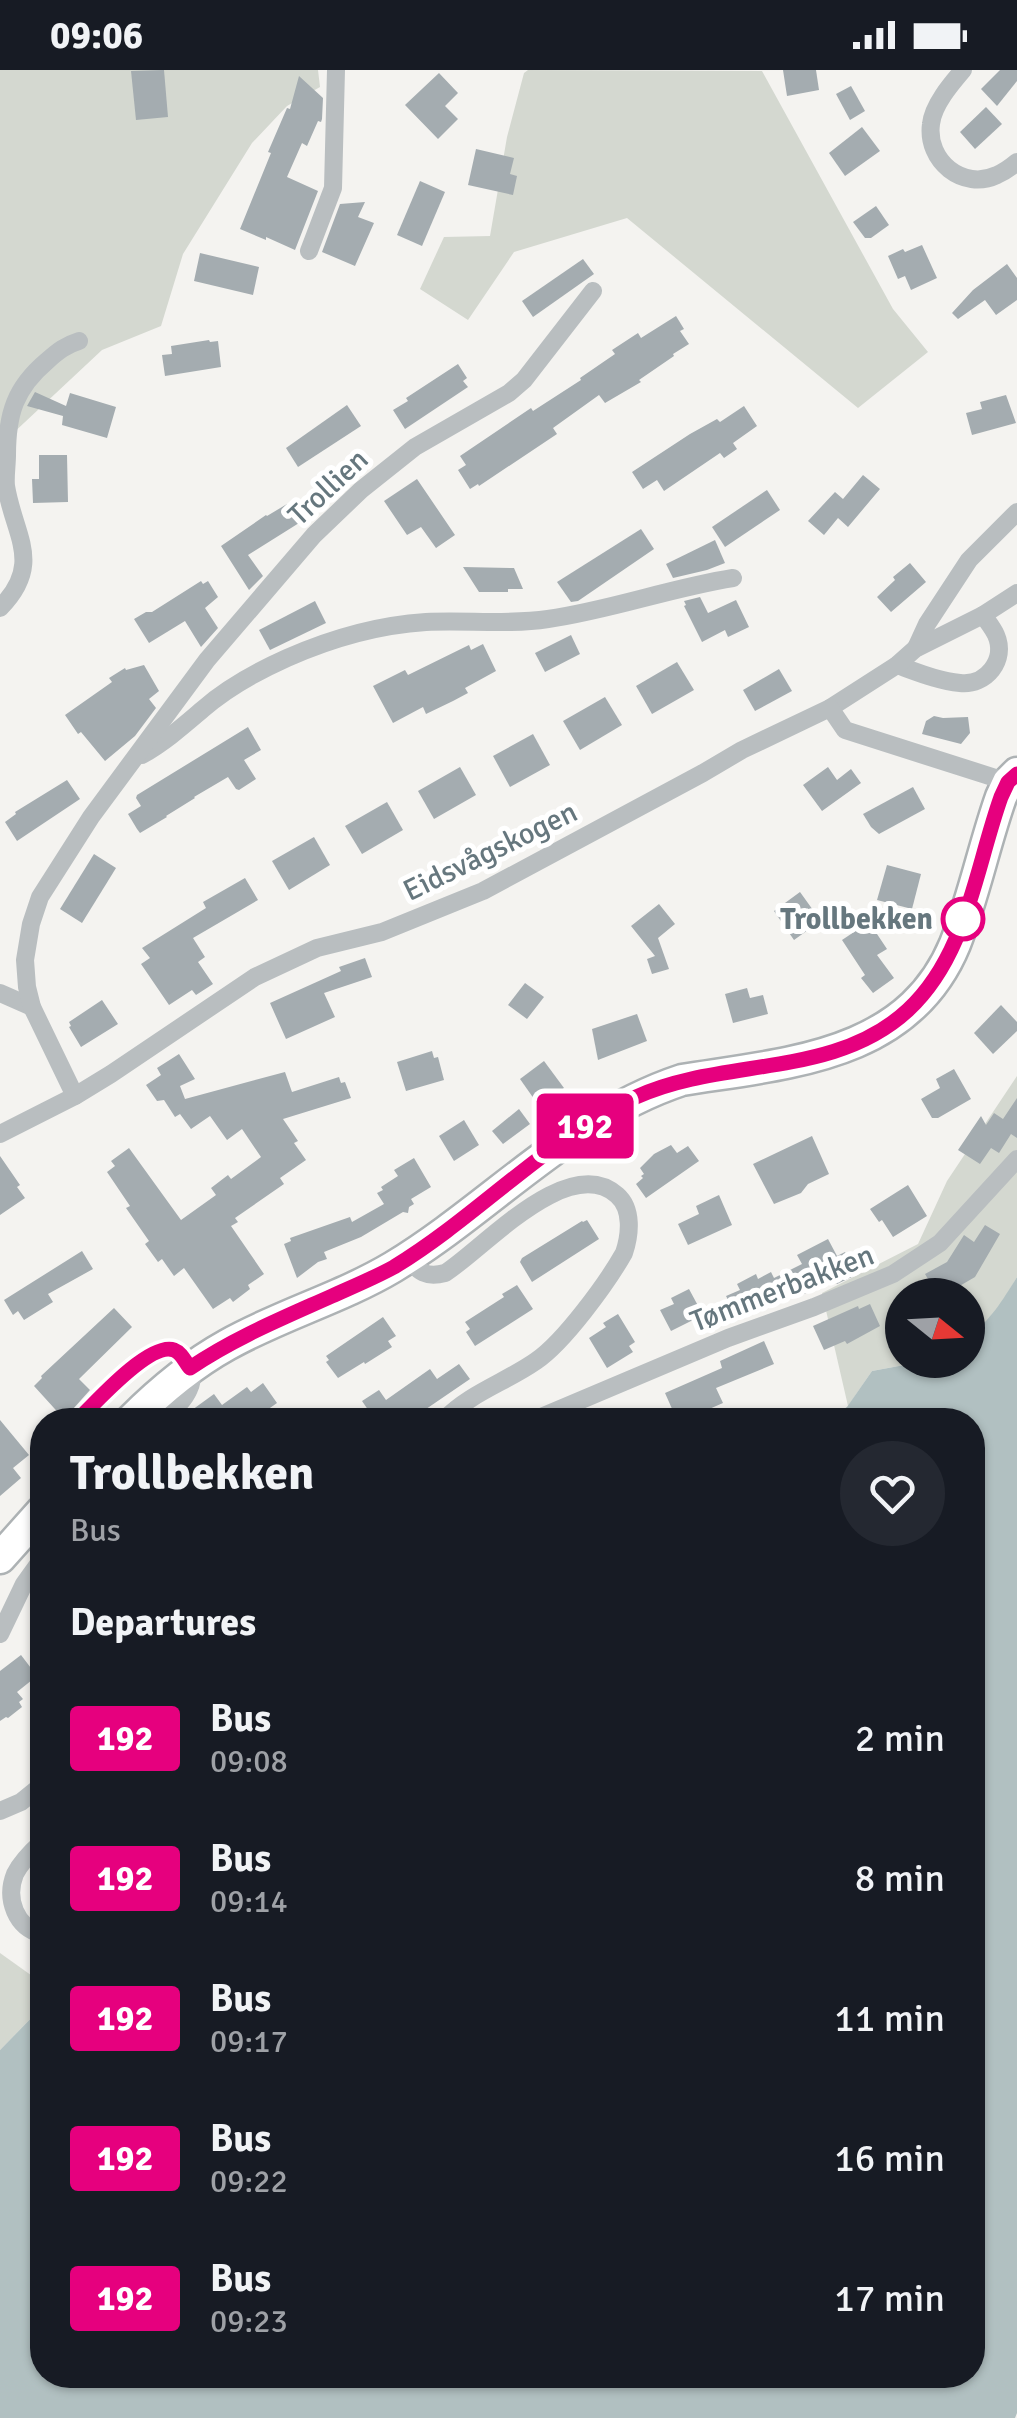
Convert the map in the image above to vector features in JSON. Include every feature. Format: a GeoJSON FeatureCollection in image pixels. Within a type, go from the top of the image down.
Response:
{"type":"FeatureCollection","features":[{"type":"Feature","properties":{"kind":"main road"},"geometry":{"type":"LineString","coordinates":[[145,1408],[190,1368],[244,1336],[406,1258],[569,1137],[612,1110],[682,1080],[832,1052],[874,1034],[906,1013],[929,987],[954,946],[993,819],[1012,778]]}},
{"type":"Feature","properties":{"kind":"main road"},"geometry":{"type":"LineString","coordinates":[[0,1558],[30,1524]]}},
{"type":"Feature","properties":{"kind":"street"},"geometry":{"type":"LineString","coordinates":[[309,252],[334,188],[336,70]]}},
{"type":"Feature","properties":{"kind":"street"},"geometry":{"type":"LineString","coordinates":[[963,70],[945,94],[931,124],[939,159],[954,174],[972,180],[999,175],[1017,162]]}},
{"type":"Feature","properties":{"kind":"street","name":"Trollien"},"geometry":{"type":"LineString","coordinates":[[74,1096],[32,1006],[25,960],[40,898],[91,816],[207,660],[314,535],[414,447],[509,393],[524,380],[593,292]]}},
{"type":"Feature","properties":{"kind":"street"},"geometry":{"type":"LineString","coordinates":[[0,608],[23,574],[24,555],[6,485],[8,420],[19,391],[32,372],[64,347],[80,341]]}},
{"type":"Feature","properties":{"kind":"street"},"geometry":{"type":"LineString","coordinates":[[916,649],[970,560],[1017,512]]}},
{"type":"Feature","properties":{"kind":"street","name":"Trollien"},"geometry":{"type":"LineString","coordinates":[[134,761],[223,694],[276,664],[326,643],[409,624],[545,620],[733,578]]}},
{"type":"Feature","properties":{"kind":"street"},"geometry":{"type":"LineString","coordinates":[[916,649],[1017,593]]}},
{"type":"Feature","properties":{"kind":"street"},"geometry":{"type":"LineString","coordinates":[[897,665],[963,684],[984,679],[995,666],[1000,649],[996,633],[983,615]]}},
{"type":"Feature","properties":{"kind":"street","name":"Eidsvågskogen"},"geometry":{"type":"LineString","coordinates":[[0,1134],[74,1096],[255,977],[318,948],[382,932],[483,890],[742,750],[830,708],[916,649]]}},
{"type":"Feature","properties":{"kind":"street"},"geometry":{"type":"LineString","coordinates":[[830,708],[845,730],[1012,778]]}},
{"type":"Feature","properties":{"kind":"street"},"geometry":{"type":"LineString","coordinates":[[0,993],[32,1006]]}},
{"type":"Feature","properties":{"kind":"street","name":"Tømmerbakken"},"geometry":{"type":"LineString","coordinates":[[562,1408],[728,1338],[862,1288],[910,1265],[958,1227],[1017,1160]]}},
{"type":"Feature","properties":{"kind":"street"},"geometry":{"type":"LineString","coordinates":[[406,1258],[427,1276],[445,1273],[527,1208],[569,1188],[603,1188],[617,1196],[627,1212],[624,1253],[562,1337],[538,1360],[474,1396],[461,1408]]}},
{"type":"Feature","properties":{"kind":"street"},"geometry":{"type":"LineString","coordinates":[[90,1408],[153,1353],[172,1349],[190,1368],[192,1381],[174,1408]]}},
{"type":"Feature","properties":{"kind":"street"},"geometry":{"type":"LineString","coordinates":[[0,1634],[30,1575]]}},
{"type":"Feature","properties":{"kind":"street"},"geometry":{"type":"LineString","coordinates":[[0,1812],[30,1795]]}},
{"type":"Feature","properties":{"kind":"street"},"geometry":{"type":"LineString","coordinates":[[30,1855],[20,1865],[11,1895],[14,1908],[30,1930]]}},
{"type":"Feature","properties":{"kind":"shaded area"},"geometry":{"type":"Polygon","coordinates":[[[0,70],[318,70],[320,87],[287,106],[252,143],[183,254],[161,326],[102,350],[9,437],[0,434],[0,70]]]}},
{"type":"Feature","properties":{"kind":"shaded area"},"geometry":{"type":"Polygon","coordinates":[[[528,70],[762,71],[893,309],[928,352],[858,408],[627,218],[514,252],[468,320],[420,289],[444,237],[490,236],[507,137],[528,70]]]}},
{"type":"Feature","properties":{"kind":"shaded area"},"geometry":{"type":"Polygon","coordinates":[[[1017,1076],[1017,1277],[985,1324],[985,1278],[885,1278],[885,1369],[872,1371],[848,1406],[822,1293],[918,1244],[947,1181],[1017,1076]]]}},
{"type":"Feature","properties":{"kind":"shaded area"},"geometry":{"type":"Polygon","coordinates":[[[1017,1277],[1015,2418],[0,2418],[0,2050],[30,2019],[30,2388],[985,2388],[985,1408],[845,1408],[872,1371],[885,1369],[885,1378],[985,1378],[985,1322],[1017,1277]]]}},
{"type":"Feature","properties":{"kind":"shaded area"},"geometry":{"type":"Polygon","coordinates":[[[0,1953],[30,1974],[30,2019],[0,2050],[0,1953]]]}},
{"type":"Feature","properties":{"kind":"building"},"geometry":{"type":"Polygon","coordinates":[[[164,70],[168,117],[136,120],[131,71],[164,70]]]}},
{"type":"Feature","properties":{"kind":"building"},"geometry":{"type":"Polygon","coordinates":[[[783,70],[816,70],[819,90],[787,96],[783,70]]]}},
{"type":"Feature","properties":{"kind":"building"},"geometry":{"type":"Polygon","coordinates":[[[1000,70],[1017,70],[1017,81],[997,106],[981,89],[1000,70]]]}},
{"type":"Feature","properties":{"kind":"building"},"geometry":{"type":"Polygon","coordinates":[[[439,73],[458,93],[445,106],[458,119],[438,139],[405,105],[439,73]]]}},
{"type":"Feature","properties":{"kind":"building"},"geometry":{"type":"Polygon","coordinates":[[[299,76],[323,98],[321,122],[318,121],[307,146],[302,143],[287,177],[318,191],[295,250],[240,229],[271,153],[268,152],[287,108],[290,109],[299,76]]]}},
{"type":"Feature","properties":{"kind":"building"},"geometry":{"type":"Polygon","coordinates":[[[851,86],[865,111],[850,120],[836,94],[851,86]]]}},
{"type":"Feature","properties":{"kind":"building"},"geometry":{"type":"Polygon","coordinates":[[[986,107],[1002,124],[975,149],[960,132],[986,107]]]}},
{"type":"Feature","properties":{"kind":"building"},"geometry":{"type":"Polygon","coordinates":[[[862,127],[880,151],[845,176],[829,153],[862,127]]]}},
{"type":"Feature","properties":{"kind":"building"},"geometry":{"type":"Polygon","coordinates":[[[476,149],[514,158],[510,174],[517,176],[513,195],[468,185],[476,149]]]}},
{"type":"Feature","properties":{"kind":"building"},"geometry":{"type":"Polygon","coordinates":[[[420,181],[445,192],[422,246],[397,235],[420,181]]]}},
{"type":"Feature","properties":{"kind":"building"},"geometry":{"type":"Polygon","coordinates":[[[365,202],[358,217],[374,223],[355,266],[322,252],[340,204],[365,202]]]}},
{"type":"Feature","properties":{"kind":"building"},"geometry":{"type":"Polygon","coordinates":[[[876,206],[889,225],[865,238],[853,222],[876,206]]]}},
{"type":"Feature","properties":{"kind":"building"},"geometry":{"type":"Polygon","coordinates":[[[922,245],[937,278],[911,290],[905,276],[898,279],[888,256],[922,245]]]}},
{"type":"Feature","properties":{"kind":"building"},"geometry":{"type":"Polygon","coordinates":[[[200,253],[259,267],[253,295],[194,281],[200,253]]]}},
{"type":"Feature","properties":{"kind":"building"},"geometry":{"type":"Polygon","coordinates":[[[583,259],[594,274],[533,317],[522,301],[583,259]]]}},
{"type":"Feature","properties":{"kind":"building"},"geometry":{"type":"Polygon","coordinates":[[[1007,264],[1017,278],[1017,300],[996,315],[985,300],[958,319],[952,313],[973,290],[1007,264]]]}},
{"type":"Feature","properties":{"kind":"building"},"geometry":{"type":"Polygon","coordinates":[[[676,316],[689,344],[641,382],[605,403],[599,395],[553,428],[557,434],[470,489],[458,470],[466,465],[460,456],[581,380],[615,354],[612,350],[638,333],[641,338],[676,316]]]}},
{"type":"Feature","properties":{"kind":"building"},"geometry":{"type":"Polygon","coordinates":[[[218,341],[221,367],[165,376],[162,355],[172,354],[171,346],[218,341]]]}},
{"type":"Feature","properties":{"kind":"building"},"geometry":{"type":"Polygon","coordinates":[[[458,364],[468,387],[405,429],[393,410],[458,364]]]}},
{"type":"Feature","properties":{"kind":"building"},"geometry":{"type":"Polygon","coordinates":[[[35,392],[66,406],[70,393],[116,407],[107,438],[62,425],[63,416],[27,406],[35,392]]]}},
{"type":"Feature","properties":{"kind":"building"},"geometry":{"type":"Polygon","coordinates":[[[1006,395],[1016,423],[972,435],[966,413],[982,409],[980,402],[1006,395]]]}},
{"type":"Feature","properties":{"kind":"building"},"geometry":{"type":"Polygon","coordinates":[[[347,405],[361,426],[298,467],[286,448],[347,405]]]}},
{"type":"Feature","properties":{"kind":"building"},"geometry":{"type":"Polygon","coordinates":[[[744,406],[757,426],[733,443],[737,449],[724,458],[720,453],[664,491],[657,480],[643,489],[632,472],[690,434],[717,419],[720,422],[744,406]]]}},
{"type":"Feature","properties":{"kind":"building"},"geometry":{"type":"Polygon","coordinates":[[[39,455],[67,455],[68,502],[33,503],[32,479],[39,479],[39,455]]]}},
{"type":"Feature","properties":{"kind":"building"},"geometry":{"type":"Polygon","coordinates":[[[863,475],[880,489],[848,527],[838,518],[824,535],[808,521],[835,492],[843,499],[863,475]]]}},
{"type":"Feature","properties":{"kind":"building"},"geometry":{"type":"Polygon","coordinates":[[[417,479],[455,535],[436,548],[421,527],[407,535],[384,501],[417,479]]]}},
{"type":"Feature","properties":{"kind":"building"},"geometry":{"type":"Polygon","coordinates":[[[767,490],[780,510],[725,547],[712,527],[767,490]]]}},
{"type":"Feature","properties":{"kind":"building"},"geometry":{"type":"Polygon","coordinates":[[[287,504],[299,523],[248,555],[263,576],[249,590],[221,546],[287,504]]]}},
{"type":"Feature","properties":{"kind":"building"},"geometry":{"type":"Polygon","coordinates":[[[641,529],[654,549],[571,602],[557,582],[641,529]]]}},
{"type":"Feature","properties":{"kind":"building"},"geometry":{"type":"Polygon","coordinates":[[[715,540],[725,563],[673,578],[666,564],[715,540]]]}},
{"type":"Feature","properties":{"kind":"building"},"geometry":{"type":"Polygon","coordinates":[[[910,563],[926,582],[891,612],[877,597],[910,563]]]}},
{"type":"Feature","properties":{"kind":"building"},"geometry":{"type":"Polygon","coordinates":[[[463,567],[514,568],[523,589],[479,592],[463,567]]]}},
{"type":"Feature","properties":{"kind":"building"},"geometry":{"type":"Polygon","coordinates":[[[201,581],[208,581],[218,597],[205,608],[218,628],[201,647],[185,621],[149,643],[134,619],[201,581]]]}},
{"type":"Feature","properties":{"kind":"building"},"geometry":{"type":"Polygon","coordinates":[[[700,597],[708,613],[736,600],[749,627],[728,637],[725,630],[702,642],[684,606],[684,601],[700,597]]]}},
{"type":"Feature","properties":{"kind":"building"},"geometry":{"type":"Polygon","coordinates":[[[315,601],[326,623],[270,650],[259,630],[315,601]]]}},
{"type":"Feature","properties":{"kind":"building"},"geometry":{"type":"Polygon","coordinates":[[[571,635],[580,654],[545,672],[535,653],[571,635]]]}},
{"type":"Feature","properties":{"kind":"building"},"geometry":{"type":"Polygon","coordinates":[[[483,644],[496,671],[465,688],[468,693],[453,701],[426,714],[423,707],[393,723],[373,686],[405,670],[408,675],[469,645],[471,650],[483,644]]]}},
{"type":"Feature","properties":{"kind":"building"},"geometry":{"type":"Polygon","coordinates":[[[677,662],[694,690],[652,714],[636,686],[677,662]]]}},
{"type":"Feature","properties":{"kind":"building"},"geometry":{"type":"Polygon","coordinates":[[[144,665],[159,691],[149,699],[156,708],[135,736],[105,761],[65,715],[112,682],[109,678],[125,668],[144,665]]]}},
{"type":"Feature","properties":{"kind":"building"},"geometry":{"type":"Polygon","coordinates":[[[779,669],[792,691],[755,711],[743,690],[779,669]]]}},
{"type":"Feature","properties":{"kind":"building"},"geometry":{"type":"Polygon","coordinates":[[[605,697],[622,725],[580,750],[563,721],[605,697]]]}},
{"type":"Feature","properties":{"kind":"building"},"geometry":{"type":"Polygon","coordinates":[[[934,716],[968,717],[970,733],[961,744],[922,734],[926,721],[934,716]]]}},
{"type":"Feature","properties":{"kind":"building"},"geometry":{"type":"Polygon","coordinates":[[[248,727],[261,750],[244,760],[256,779],[239,790],[228,777],[140,833],[128,814],[141,806],[137,795],[248,727]]]}},
{"type":"Feature","properties":{"kind":"building"},"geometry":{"type":"Polygon","coordinates":[[[533,734],[550,765],[510,787],[493,756],[533,734]]]}},
{"type":"Feature","properties":{"kind":"building"},"geometry":{"type":"Polygon","coordinates":[[[460,767],[476,795],[434,819],[418,791],[460,767]]]}},
{"type":"Feature","properties":{"kind":"building"},"geometry":{"type":"Polygon","coordinates":[[[828,767],[837,780],[851,769],[861,783],[822,811],[803,785],[828,767]]]}},
{"type":"Feature","properties":{"kind":"building"},"geometry":{"type":"Polygon","coordinates":[[[67,780],[80,799],[17,841],[5,822],[67,780]]]}},
{"type":"Feature","properties":{"kind":"building"},"geometry":{"type":"Polygon","coordinates":[[[913,787],[925,809],[879,834],[863,814],[913,787]]]}},
{"type":"Feature","properties":{"kind":"building"},"geometry":{"type":"Polygon","coordinates":[[[387,802],[403,830],[362,854],[345,826],[387,802]]]}},
{"type":"Feature","properties":{"kind":"building"},"geometry":{"type":"Polygon","coordinates":[[[314,837],[330,865],[289,890],[272,861],[314,837]]]}},
{"type":"Feature","properties":{"kind":"building"},"geometry":{"type":"Polygon","coordinates":[[[94,854],[116,868],[82,923],[60,909],[94,854]]]}},
{"type":"Feature","properties":{"kind":"building"},"geometry":{"type":"Polygon","coordinates":[[[887,865],[921,874],[912,909],[877,900],[887,865]]]}},
{"type":"Feature","properties":{"kind":"building"},"geometry":{"type":"Polygon","coordinates":[[[245,878],[258,900],[193,938],[205,957],[198,962],[213,984],[196,995],[192,990],[169,1005],[141,964],[150,958],[142,948],[206,908],[203,902],[245,878]]]}},
{"type":"Feature","properties":{"kind":"building"},"geometry":{"type":"Polygon","coordinates":[[[800,892],[818,917],[794,940],[774,911],[800,892]]]}},
{"type":"Feature","properties":{"kind":"building"},"geometry":{"type":"Polygon","coordinates":[[[659,904],[675,924],[658,938],[669,969],[652,974],[647,959],[655,956],[631,926],[659,904]]]}},
{"type":"Feature","properties":{"kind":"building"},"geometry":{"type":"Polygon","coordinates":[[[869,922],[887,949],[877,955],[894,978],[873,993],[842,940],[869,922]]]}},
{"type":"Feature","properties":{"kind":"building"},"geometry":{"type":"Polygon","coordinates":[[[365,958],[372,977],[324,993],[335,1017],[286,1039],[270,1003],[365,958]]]}},
{"type":"Feature","properties":{"kind":"building"},"geometry":{"type":"Polygon","coordinates":[[[525,983],[544,997],[527,1019],[508,1005],[525,983]]]}},
{"type":"Feature","properties":{"kind":"building"},"geometry":{"type":"Polygon","coordinates":[[[747,988],[750,998],[763,995],[768,1014],[733,1023],[725,994],[747,988]]]}},
{"type":"Feature","properties":{"kind":"building"},"geometry":{"type":"Polygon","coordinates":[[[102,1000],[118,1024],[81,1047],[69,1022],[102,1000]]]}},
{"type":"Feature","properties":{"kind":"building"},"geometry":{"type":"Polygon","coordinates":[[[1001,1005],[1017,1022],[1017,1031],[993,1054],[974,1033],[1001,1005]]]}},
{"type":"Feature","properties":{"kind":"building"},"geometry":{"type":"Polygon","coordinates":[[[637,1014],[647,1041],[598,1060],[592,1029],[637,1014]]]}},
{"type":"Feature","properties":{"kind":"building"},"geometry":{"type":"Polygon","coordinates":[[[432,1051],[434,1058],[438,1057],[444,1080],[406,1091],[397,1062],[432,1051]]]}},
{"type":"Feature","properties":{"kind":"building"},"geometry":{"type":"Polygon","coordinates":[[[179,1054],[195,1079],[180,1086],[185,1099],[285,1072],[292,1092],[339,1077],[351,1098],[283,1119],[306,1160],[280,1178],[284,1184],[235,1218],[238,1222],[231,1226],[264,1274],[233,1302],[230,1298],[213,1309],[184,1268],[174,1276],[162,1259],[158,1262],[126,1208],[130,1206],[107,1172],[115,1166],[111,1161],[129,1148],[181,1220],[216,1195],[211,1188],[261,1157],[242,1129],[227,1140],[210,1116],[191,1129],[180,1114],[175,1117],[164,1100],[157,1101],[146,1085],[161,1075],[157,1068],[179,1054]]]}},
{"type":"Feature","properties":{"kind":"building"},"geometry":{"type":"Polygon","coordinates":[[[544,1061],[564,1088],[539,1106],[520,1079],[544,1061]]]}},
{"type":"Feature","properties":{"kind":"building"},"geometry":{"type":"Polygon","coordinates":[[[954,1069],[971,1099],[932,1118],[921,1099],[940,1088],[936,1079],[954,1069]]]}},
{"type":"Feature","properties":{"kind":"building"},"geometry":{"type":"Polygon","coordinates":[[[1017,1098],[1017,1138],[1011,1134],[999,1153],[991,1148],[980,1164],[958,1150],[981,1116],[986,1125],[994,1113],[1003,1119],[1017,1098]]]}},
{"type":"Feature","properties":{"kind":"building"},"geometry":{"type":"Polygon","coordinates":[[[519,1109],[530,1124],[503,1144],[492,1131],[519,1109]]]}},
{"type":"Feature","properties":{"kind":"building"},"geometry":{"type":"Polygon","coordinates":[[[464,1120],[479,1145],[454,1161],[439,1136],[464,1120]]]}},
{"type":"Feature","properties":{"kind":"building"},"geometry":{"type":"Polygon","coordinates":[[[812,1136],[829,1174],[808,1184],[801,1193],[774,1204],[753,1164],[812,1136]]]}},
{"type":"Feature","properties":{"kind":"building"},"geometry":{"type":"Polygon","coordinates":[[[671,1145],[677,1153],[688,1146],[699,1161],[646,1198],[636,1184],[644,1174],[640,1168],[671,1145]]]}},
{"type":"Feature","properties":{"kind":"building"},"geometry":{"type":"Polygon","coordinates":[[[0,1156],[25,1198],[0,1215],[0,1156]]]}},
{"type":"Feature","properties":{"kind":"building"},"geometry":{"type":"Polygon","coordinates":[[[414,1158],[431,1187],[411,1199],[414,1204],[408,1213],[403,1212],[361,1237],[324,1252],[327,1259],[297,1278],[284,1244],[290,1238],[350,1217],[352,1222],[384,1204],[377,1193],[398,1176],[394,1170],[414,1158]]]}},
{"type":"Feature","properties":{"kind":"building"},"geometry":{"type":"Polygon","coordinates":[[[908,1185],[927,1216],[893,1237],[870,1209],[908,1185]]]}},
{"type":"Feature","properties":{"kind":"building"},"geometry":{"type":"Polygon","coordinates":[[[719,1195],[732,1225],[688,1245],[678,1224],[699,1214],[696,1206],[719,1195]]]}},
{"type":"Feature","properties":{"kind":"building"},"geometry":{"type":"Polygon","coordinates":[[[587,1220],[599,1239],[532,1282],[520,1262],[522,1258],[587,1220]]]}},
{"type":"Feature","properties":{"kind":"building"},"geometry":{"type":"Polygon","coordinates":[[[985,1225],[1000,1234],[975,1277],[927,1278],[925,1274],[947,1262],[964,1235],[974,1242],[985,1225]]]}},
{"type":"Feature","properties":{"kind":"building"},"geometry":{"type":"Polygon","coordinates":[[[828,1239],[837,1256],[845,1252],[856,1275],[837,1284],[834,1279],[798,1297],[795,1292],[737,1317],[726,1296],[740,1290],[737,1284],[756,1274],[758,1279],[771,1272],[774,1278],[802,1264],[797,1255],[828,1239]]]}},
{"type":"Feature","properties":{"kind":"building"},"geometry":{"type":"Polygon","coordinates":[[[82,1251],[93,1269],[48,1294],[53,1302],[24,1320],[18,1311],[13,1315],[4,1300],[82,1251]]]}},
{"type":"Feature","properties":{"kind":"building"},"geometry":{"type":"Polygon","coordinates":[[[517,1285],[533,1309],[475,1346],[465,1322],[517,1285]]]}},
{"type":"Feature","properties":{"kind":"building"},"geometry":{"type":"Polygon","coordinates":[[[689,1289],[703,1315],[671,1331],[660,1310],[674,1304],[671,1298],[689,1289]]]}},
{"type":"Feature","properties":{"kind":"building"},"geometry":{"type":"Polygon","coordinates":[[[870,1304],[880,1326],[847,1344],[845,1341],[824,1350],[813,1326],[870,1304]]]}},
{"type":"Feature","properties":{"kind":"building"},"geometry":{"type":"Polygon","coordinates":[[[114,1308],[132,1327],[79,1379],[90,1390],[74,1408],[54,1408],[34,1386],[114,1308]]]}},
{"type":"Feature","properties":{"kind":"building"},"geometry":{"type":"Polygon","coordinates":[[[618,1314],[635,1342],[629,1346],[633,1352],[607,1368],[589,1338],[618,1314]]]}},
{"type":"Feature","properties":{"kind":"building"},"geometry":{"type":"Polygon","coordinates":[[[383,1317],[396,1336],[388,1341],[392,1347],[338,1378],[326,1356],[383,1317]]]}},
{"type":"Feature","properties":{"kind":"building"},"geometry":{"type":"Polygon","coordinates":[[[764,1341],[774,1364],[716,1388],[723,1403],[712,1408],[672,1408],[665,1393],[722,1368],[720,1361],[764,1341]]]}},
{"type":"Feature","properties":{"kind":"building"},"geometry":{"type":"Polygon","coordinates":[[[459,1364],[470,1379],[428,1408],[367,1408],[362,1401],[379,1390],[386,1400],[430,1369],[437,1379],[459,1364]]]}},
{"type":"Feature","properties":{"kind":"building"},"geometry":{"type":"Polygon","coordinates":[[[263,1383],[277,1403],[270,1408],[195,1408],[214,1394],[222,1405],[247,1387],[251,1392],[263,1383]]]}},
{"type":"Feature","properties":{"kind":"building"},"geometry":{"type":"Polygon","coordinates":[[[0,1420],[29,1455],[13,1468],[21,1478],[0,1496],[0,1420]]]}},
{"type":"Feature","properties":{"kind":"building"},"geometry":{"type":"Polygon","coordinates":[[[21,1655],[30,1667],[30,1682],[17,1692],[23,1699],[19,1702],[22,1707],[0,1721],[0,1671],[21,1655]]]}},
{"type":"Feature","properties":{"kind":"bus line","name":"192"},"geometry":{"type":"LineString","coordinates":[[90,1408],[153,1353],[172,1349],[190,1368],[244,1336],[392,1268],[569,1137],[638,1097],[682,1080],[832,1052],[891,1024],[920,998],[948,958],[1001,797],[1017,774]]}},
{"type":"Feature","properties":{"kind":"place","name":"Trollbekken"},"geometry":{"type":"Point","coordinates":[963,919]}}]}
